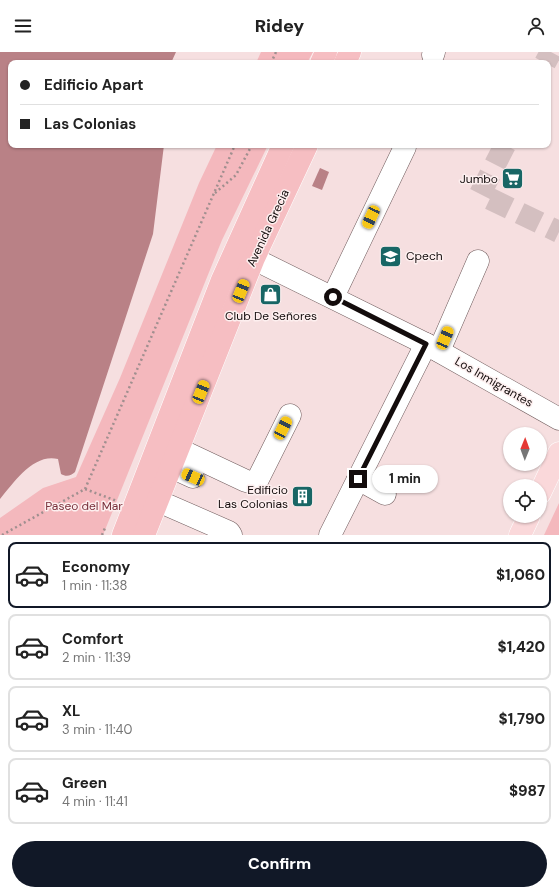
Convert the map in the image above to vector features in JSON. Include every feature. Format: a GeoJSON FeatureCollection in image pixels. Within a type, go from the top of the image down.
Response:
{"type":"FeatureCollection","features":[{"type":"Feature","properties":{"kind":"highway","name":"Avenida Grecia"},"geometry":{"type":"LineString","coordinates":[[144,535],[163,503],[175,458],[282,148]]}},
{"type":"Feature","properties":{"kind":"highway","name":"Avenida Grecia"},"geometry":{"type":"LineString","coordinates":[[123,535],[245,254],[305,148]]}},
{"type":"Feature","properties":{"kind":"main road"},"geometry":{"type":"LineString","coordinates":[[547,479],[559,453]]}},
{"type":"Feature","properties":{"kind":"main road"},"geometry":{"type":"LineString","coordinates":[[520,535],[526,523]]}},
{"type":"Feature","properties":{"kind":"street"},"geometry":{"type":"LineString","coordinates":[[333,297],[405,148]]}},
{"type":"Feature","properties":{"kind":"street","name":"Los Inmigrantes"},"geometry":{"type":"LineString","coordinates":[[245,254],[433,347],[559,419]]}},
{"type":"Feature","properties":{"kind":"street"},"geometry":{"type":"LineString","coordinates":[[330,535],[358,479],[433,347],[478,261]]}},
{"type":"Feature","properties":{"kind":"street"},"geometry":{"type":"LineString","coordinates":[[175,458],[253,483],[257,481],[290,416]]}},
{"type":"Feature","properties":{"kind":"street"},"geometry":{"type":"LineString","coordinates":[[175,458],[193,477]]}},
{"type":"Feature","properties":{"kind":"street"},"geometry":{"type":"LineString","coordinates":[[358,479],[385,494]]}},
{"type":"Feature","properties":{"kind":"street"},"geometry":{"type":"LineString","coordinates":[[163,503],[229,532],[231,535]]}},
{"type":"Feature","properties":{"kind":"path"},"geometry":{"type":"LineString","coordinates":[[2,535],[85,489],[234,148]]}},
{"type":"Feature","properties":{"kind":"path"},"geometry":{"type":"LineString","coordinates":[[214,194],[236,175],[250,148]]}},
{"type":"Feature","properties":{"kind":"path"},"geometry":{"type":"LineString","coordinates":[[85,489],[120,502]]}},
{"type":"Feature","properties":{"kind":"green space"},"geometry":{"type":"Polygon","coordinates":[[[261,52],[313,52],[309,60],[257,60],[261,52]]]}},
{"type":"Feature","properties":{"kind":"green space","name":"Paseo del Mar"},"geometry":{"type":"Polygon","coordinates":[[[216,148],[267,148],[222,240],[103,535],[0,535],[0,518],[43,488],[76,477],[120,378],[199,183],[216,148]]]}},
{"type":"Feature","properties":{"kind":"green space"},"geometry":{"type":"Polygon","coordinates":[[[559,503],[559,535],[544,535],[559,503]]]}},
{"type":"Feature","properties":{"kind":"shaded area"},"geometry":{"type":"Polygon","coordinates":[[[0,52],[176,52],[172,60],[8,60],[8,148],[164,148],[153,234],[75,472],[65,476],[61,474],[58,459],[49,458],[41,460],[25,470],[0,499],[0,52]]]}},
{"type":"Feature","properties":{"kind":"shaded area"},"geometry":{"type":"Polygon","coordinates":[[[320,168],[329,172],[322,190],[312,186],[320,168]]]}},
{"type":"Feature","properties":{"kind":"tunnel"},"geometry":{"type":"LineString","coordinates":[[547,60],[551,52]]}},
{"type":"Feature","properties":{"kind":"tunnel"},"geometry":{"type":"LineString","coordinates":[[503,148],[480,194],[559,232]]}},
{"type":"Feature","properties":{"kind":"place","name":"Jumbo"},"geometry":{"type":"Point","coordinates":[513,179]}},
{"type":"Feature","properties":{"kind":"place","name":"Cpech"},"geometry":{"type":"Point","coordinates":[391,256]}},
{"type":"Feature","properties":{"kind":"place","name":"Club De Señores"},"geometry":{"type":"Point","coordinates":[271,295]}},
{"type":"Feature","properties":{"kind":"place","name":"Edificio Las Colonias"},"geometry":{"type":"Point","coordinates":[303,497]}},
{"type":"Feature","properties":{"kind":"route"},"geometry":{"type":"LineString","coordinates":[[333,297],[426,344],[358,479]]}}]}
